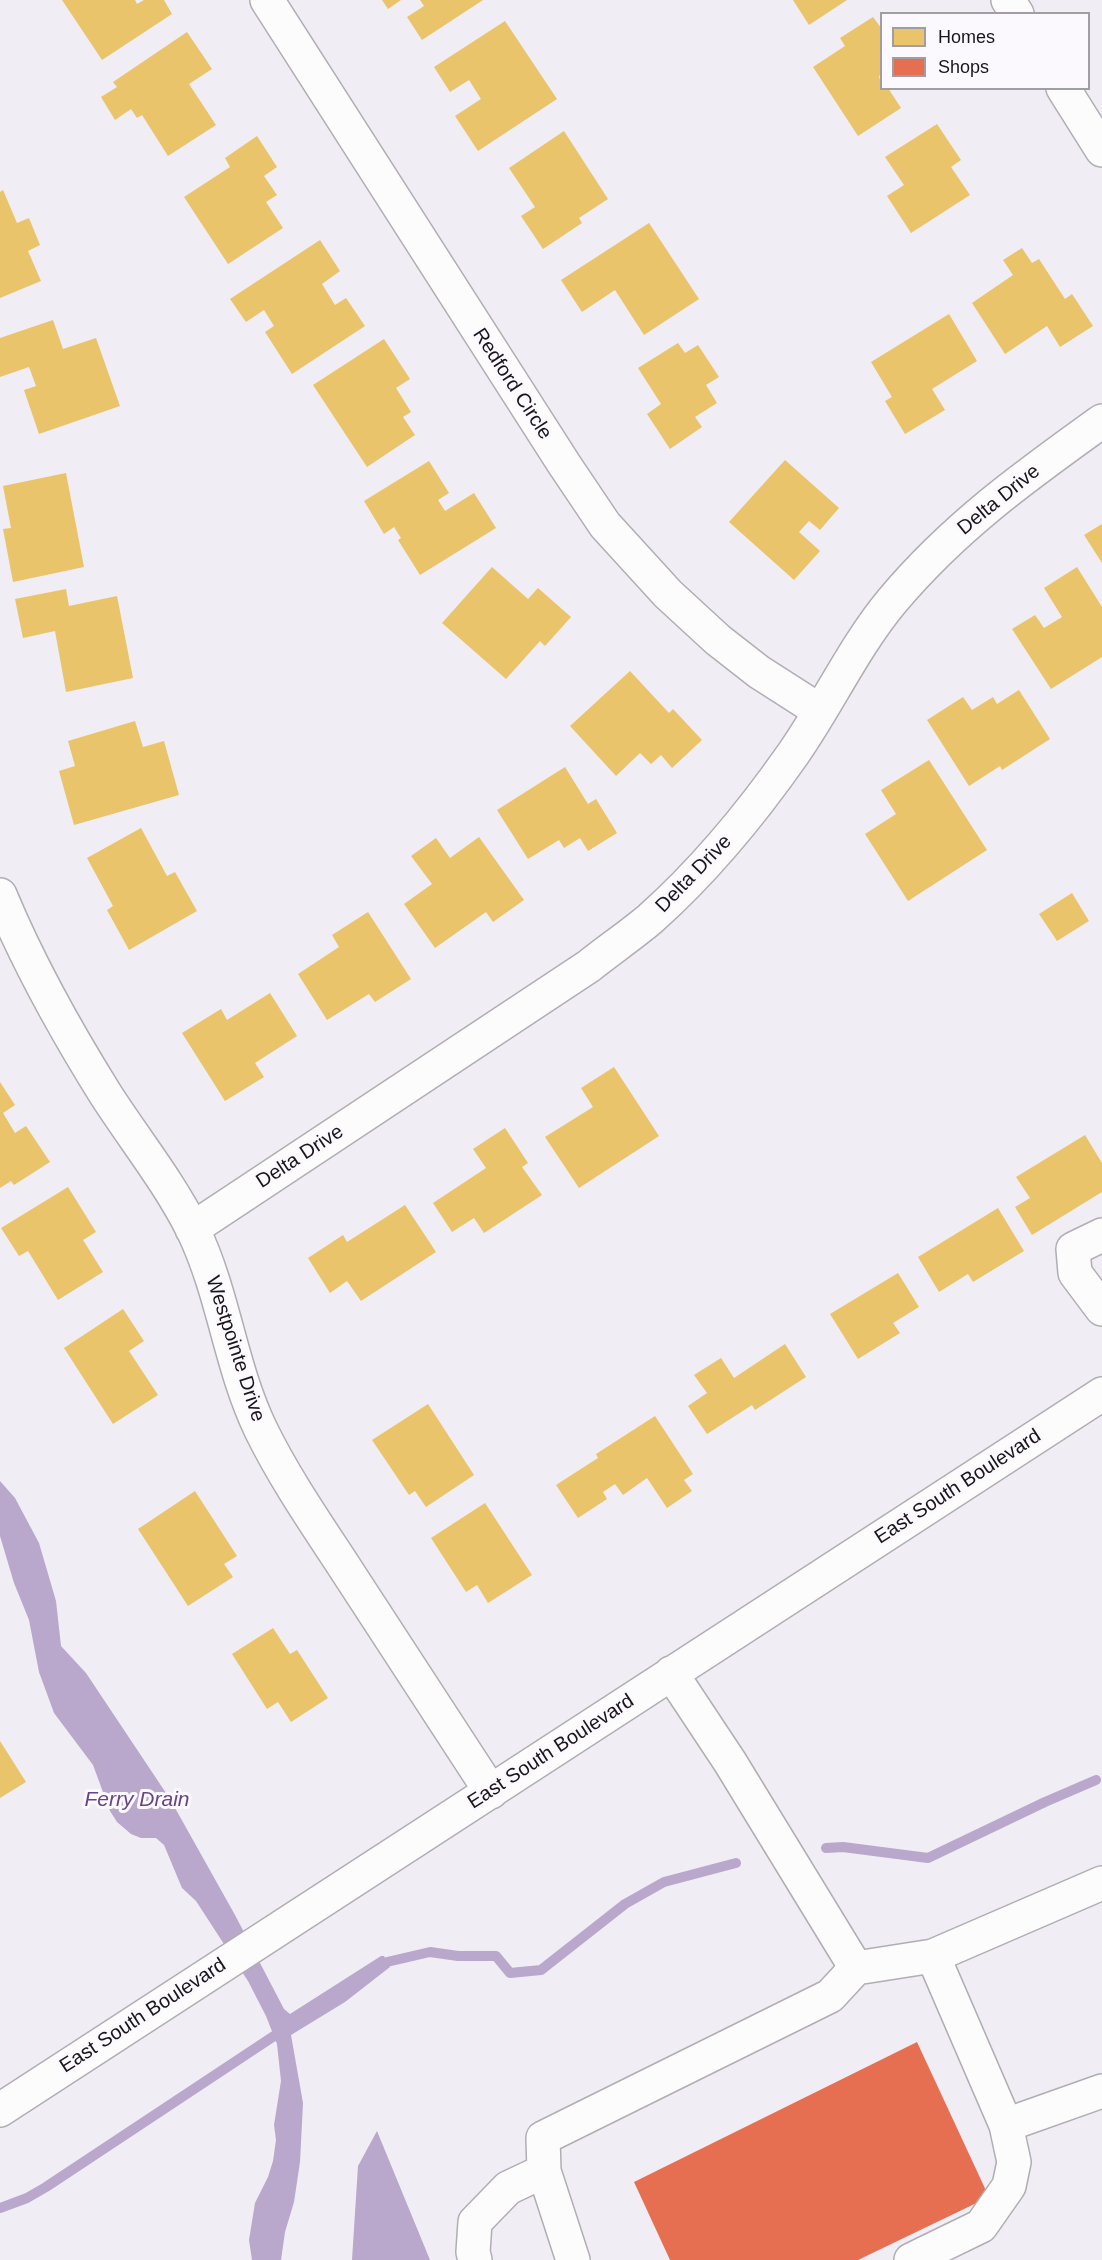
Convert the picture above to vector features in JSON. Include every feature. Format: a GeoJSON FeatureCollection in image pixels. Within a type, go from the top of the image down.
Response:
{"type":"FeatureCollection","features":[{"type":"Feature","properties":{"kind":"street","name":"Redford Circle"},"geometry":{"type":"LineString","coordinates":[[267,0],[605,525],[668,594],[718,640],[759,672],[820,711]]}},
{"type":"Feature","properties":{"kind":"street"},"geometry":{"type":"LineString","coordinates":[[1065,90],[1102,150]]}},
{"type":"Feature","properties":{"kind":"street","name":"Delta Drive"},"geometry":{"type":"LineString","coordinates":[[192,1229],[589,966],[650,919],[704,867],[747,817],[794,752],[876,622],[933,556],[985,507],[1102,421]]}},
{"type":"Feature","properties":{"kind":"street","name":"Westpointe Drive"},"geometry":{"type":"LineString","coordinates":[[0,895],[22,949],[54,1007],[107,1097],[192,1229],[214,1281],[243,1387],[261,1430],[297,1494],[491,1792]]}},
{"type":"Feature","properties":{"kind":"street"},"geometry":{"type":"LineString","coordinates":[[1102,1234],[1073,1249],[1075,1273],[1102,1310]]}},
{"type":"Feature","properties":{"kind":"street","name":"East South Boulevard"},"geometry":{"type":"LineString","coordinates":[[0,2110],[1102,1394]]}},
{"type":"Feature","properties":{"kind":"street"},"geometry":{"type":"LineString","coordinates":[[671,1673],[730,1762],[856,1968]]}},
{"type":"Feature","properties":{"kind":"street"},"geometry":{"type":"LineString","coordinates":[[573,2260],[544,2171],[543,2138],[830,1996],[856,1968],[933,1956],[1102,1883]]}},
{"type":"Feature","properties":{"kind":"street"},"geometry":{"type":"LineString","coordinates":[[911,2260],[981,2226],[1009,2186],[1014,2162],[1006,2125],[933,1956]]}},
{"type":"Feature","properties":{"kind":"street"},"geometry":{"type":"LineString","coordinates":[[1006,2125],[1102,2091]]}},
{"type":"Feature","properties":{"kind":"street"},"geometry":{"type":"LineString","coordinates":[[475,2260],[473,2252],[475,2222],[507,2188],[544,2171]]}},
{"type":"Feature","properties":{"kind":"water","name":"Ferry Drain"},"geometry":{"type":"Polygon","coordinates":[[[0,1481],[15,1498],[39,1543],[56,1601],[61,1646],[86,1673],[170,1799],[284,2009],[290,2014],[381,1956],[384,1956],[390,1967],[345,2002],[291,2035],[303,2103],[300,2162],[281,2260],[252,2260],[249,2240],[255,2203],[268,2177],[276,2140],[274,2125],[281,2081],[277,2044],[248,1981],[196,1901],[182,1888],[164,1845],[156,1838],[141,1838],[131,1834],[117,1822],[110,1811],[93,1765],[54,1713],[39,1672],[29,1620],[14,1583],[0,1536],[0,1481]]]}},
{"type":"Feature","properties":{"kind":"water"},"geometry":{"type":"Polygon","coordinates":[[[377,2131],[430,2260],[352,2260],[358,2166],[377,2131]]]}},
{"type":"Feature","properties":{"kind":"building: Homes"},"geometry":{"type":"Polygon","coordinates":[[[62,0],[135,0],[137,4],[144,0],[164,0],[172,14],[102,60],[62,0]]]}},
{"type":"Feature","properties":{"kind":"building: Homes"},"geometry":{"type":"Polygon","coordinates":[[[382,0],[401,0],[388,9],[382,0]]]}},
{"type":"Feature","properties":{"kind":"building: Homes"},"geometry":{"type":"Polygon","coordinates":[[[420,0],[483,0],[422,40],[407,17],[424,6],[420,0]]]}},
{"type":"Feature","properties":{"kind":"building: Homes"},"geometry":{"type":"Polygon","coordinates":[[[793,0],[847,0],[809,25],[793,0]]]}},
{"type":"Feature","properties":{"kind":"building: Homes"},"geometry":{"type":"Polygon","coordinates":[[[873,17],[880,26],[880,90],[889,90],[901,108],[858,136],[813,67],[845,46],[840,38],[873,17]]]}},
{"type":"Feature","properties":{"kind":"building: Homes"},"geometry":{"type":"Polygon","coordinates":[[[505,21],[557,99],[478,151],[455,116],[481,99],[469,80],[450,92],[434,67],[505,21]]]}},
{"type":"Feature","properties":{"kind":"building: Homes"},"geometry":{"type":"Polygon","coordinates":[[[187,32],[212,69],[189,84],[216,125],[168,156],[142,115],[137,118],[131,109],[115,120],[101,97],[117,87],[113,82],[187,32]]]}},
{"type":"Feature","properties":{"kind":"building: Homes"},"geometry":{"type":"Polygon","coordinates":[[[937,124],[961,160],[951,167],[970,195],[911,233],[887,196],[904,185],[885,157],[937,124]]]}},
{"type":"Feature","properties":{"kind":"building: Homes"},"geometry":{"type":"Polygon","coordinates":[[[564,131],[608,199],[579,218],[582,223],[543,249],[521,216],[535,207],[509,168],[564,131]]]}},
{"type":"Feature","properties":{"kind":"building: Homes"},"geometry":{"type":"Polygon","coordinates":[[[257,136],[277,167],[264,176],[277,195],[266,202],[283,228],[228,264],[184,197],[230,167],[225,158],[257,136]]]}},
{"type":"Feature","properties":{"kind":"building: Homes"},"geometry":{"type":"Polygon","coordinates":[[[3,190],[17,223],[29,218],[40,245],[28,251],[41,281],[0,298],[0,192],[3,190]]]}},
{"type":"Feature","properties":{"kind":"building: Homes"},"geometry":{"type":"Polygon","coordinates":[[[649,223],[699,299],[644,335],[615,290],[582,312],[561,280],[649,223]]]}},
{"type":"Feature","properties":{"kind":"building: Homes"},"geometry":{"type":"Polygon","coordinates":[[[320,240],[340,271],[322,284],[335,305],[346,298],[365,326],[292,374],[265,332],[274,326],[264,310],[246,322],[230,299],[320,240]]]}},
{"type":"Feature","properties":{"kind":"building: Homes"},"geometry":{"type":"Polygon","coordinates":[[[1022,248],[1032,263],[1039,259],[1065,299],[1072,294],[1093,326],[1060,347],[1047,326],[1005,354],[972,303],[1013,275],[1003,260],[1022,248]]]}},
{"type":"Feature","properties":{"kind":"building: Homes"},"geometry":{"type":"Polygon","coordinates":[[[949,314],[977,361],[932,389],[945,410],[905,434],[885,401],[892,397],[871,362],[949,314]]]}},
{"type":"Feature","properties":{"kind":"building: Homes"},"geometry":{"type":"Polygon","coordinates":[[[53,320],[63,349],[96,338],[120,406],[39,434],[24,390],[36,386],[29,367],[0,377],[0,338],[53,320]]]}},
{"type":"Feature","properties":{"kind":"building: Homes"},"geometry":{"type":"Polygon","coordinates":[[[384,339],[410,379],[396,388],[411,412],[403,417],[415,435],[367,467],[313,385],[384,339]]]}},
{"type":"Feature","properties":{"kind":"building: Homes"},"geometry":{"type":"Polygon","coordinates":[[[678,343],[685,353],[698,345],[719,377],[706,385],[717,403],[695,417],[702,427],[670,449],[647,414],[661,404],[638,368],[678,343]]]}},
{"type":"Feature","properties":{"kind":"building: Homes"},"geometry":{"type":"Polygon","coordinates":[[[785,460],[839,508],[820,530],[809,521],[799,532],[820,551],[794,580],[729,522],[785,460]]]}},
{"type":"Feature","properties":{"kind":"building: Homes"},"geometry":{"type":"Polygon","coordinates":[[[429,461],[449,493],[438,500],[445,511],[474,493],[496,528],[420,575],[398,540],[401,538],[394,527],[384,534],[364,501],[429,461]]]}},
{"type":"Feature","properties":{"kind":"building: Homes"},"geometry":{"type":"Polygon","coordinates":[[[66,473],[84,567],[13,582],[3,529],[11,528],[3,486],[66,473]]]}},
{"type":"Feature","properties":{"kind":"building: Homes"},"geometry":{"type":"Polygon","coordinates":[[[1102,524],[1102,563],[1084,535],[1102,524]]]}},
{"type":"Feature","properties":{"kind":"building: Homes"},"geometry":{"type":"Polygon","coordinates":[[[492,567],[528,599],[538,588],[571,617],[545,646],[540,641],[506,679],[442,623],[492,567]]]}},
{"type":"Feature","properties":{"kind":"building: Homes"},"geometry":{"type":"Polygon","coordinates":[[[1077,567],[1102,607],[1102,657],[1051,689],[1012,629],[1035,615],[1044,628],[1062,617],[1044,588],[1077,567]]]}},
{"type":"Feature","properties":{"kind":"building: Homes"},"geometry":{"type":"Polygon","coordinates":[[[66,589],[69,606],[117,596],[133,678],[66,692],[55,631],[23,638],[15,599],[66,589]]]}},
{"type":"Feature","properties":{"kind":"building: Homes"},"geometry":{"type":"Polygon","coordinates":[[[630,671],[669,713],[673,709],[702,740],[672,768],[661,755],[651,764],[640,753],[616,776],[570,726],[630,671]]]}},
{"type":"Feature","properties":{"kind":"building: Homes"},"geometry":{"type":"Polygon","coordinates":[[[1019,690],[1050,739],[1002,770],[1000,766],[969,786],[927,720],[963,697],[972,710],[993,697],[997,704],[1019,690]]]}},
{"type":"Feature","properties":{"kind":"building: Homes"},"geometry":{"type":"Polygon","coordinates":[[[135,721],[143,747],[164,741],[179,795],[74,825],[59,771],[75,766],[68,741],[135,721]]]}},
{"type":"Feature","properties":{"kind":"building: Homes"},"geometry":{"type":"Polygon","coordinates":[[[929,760],[987,850],[908,901],[865,834],[896,814],[881,790],[929,760]]]}},
{"type":"Feature","properties":{"kind":"building: Homes"},"geometry":{"type":"Polygon","coordinates":[[[565,767],[588,804],[596,799],[617,833],[588,851],[580,838],[564,848],[559,840],[528,859],[497,810],[565,767]]]}},
{"type":"Feature","properties":{"kind":"building: Homes"},"geometry":{"type":"Polygon","coordinates":[[[141,828],[167,876],[175,872],[197,911],[129,950],[107,910],[113,906],[87,858],[141,828]]]}},
{"type":"Feature","properties":{"kind":"building: Homes"},"geometry":{"type":"Polygon","coordinates":[[[479,837],[524,900],[493,922],[486,912],[435,948],[404,904],[432,884],[411,856],[436,838],[450,858],[479,837]]]}},
{"type":"Feature","properties":{"kind":"building: Homes"},"geometry":{"type":"Polygon","coordinates":[[[1072,893],[1089,921],[1057,941],[1039,914],[1072,893]]]}},
{"type":"Feature","properties":{"kind":"building: Homes"},"geometry":{"type":"Polygon","coordinates":[[[368,912],[411,979],[375,1002],[369,994],[327,1020],[298,974],[339,947],[332,935],[368,912]]]}},
{"type":"Feature","properties":{"kind":"building: Homes"},"geometry":{"type":"Polygon","coordinates":[[[270,993],[297,1036],[255,1063],[264,1077],[225,1101],[182,1033],[221,1009],[227,1020],[270,993]]]}},
{"type":"Feature","properties":{"kind":"building: Homes"},"geometry":{"type":"Polygon","coordinates":[[[614,1067],[659,1136],[579,1188],[545,1137],[593,1107],[581,1088],[614,1067]]]}},
{"type":"Feature","properties":{"kind":"building: Homes"},"geometry":{"type":"Polygon","coordinates":[[[0,1082],[15,1105],[3,1113],[15,1133],[26,1126],[50,1162],[14,1185],[11,1181],[0,1188],[0,1082]]]}},
{"type":"Feature","properties":{"kind":"building: Homes"},"geometry":{"type":"Polygon","coordinates":[[[505,1128],[528,1163],[522,1167],[542,1195],[484,1233],[474,1218],[452,1232],[433,1203],[486,1168],[473,1149],[505,1128]]]}},
{"type":"Feature","properties":{"kind":"building: Homes"},"geometry":{"type":"Polygon","coordinates":[[[1085,1135],[1102,1163],[1102,1192],[1032,1235],[1015,1207],[1030,1198],[1016,1177],[1085,1135]]]}},
{"type":"Feature","properties":{"kind":"building: Homes"},"geometry":{"type":"Polygon","coordinates":[[[68,1187],[96,1232],[83,1240],[103,1272],[58,1300],[28,1251],[19,1256],[1,1228],[68,1187]]]}},
{"type":"Feature","properties":{"kind":"building: Homes"},"geometry":{"type":"Polygon","coordinates":[[[405,1205],[436,1252],[361,1301],[347,1281],[330,1293],[308,1258],[343,1235],[347,1242],[405,1205]]]}},
{"type":"Feature","properties":{"kind":"building: Homes"},"geometry":{"type":"Polygon","coordinates":[[[998,1208],[1024,1251],[973,1282],[968,1274],[939,1292],[918,1257],[998,1208]]]}},
{"type":"Feature","properties":{"kind":"building: Homes"},"geometry":{"type":"Polygon","coordinates":[[[898,1273],[919,1307],[893,1323],[900,1333],[858,1359],[830,1314],[898,1273]]]}},
{"type":"Feature","properties":{"kind":"building: Homes"},"geometry":{"type":"Polygon","coordinates":[[[123,1309],[144,1341],[129,1351],[158,1395],[113,1424],[64,1348],[123,1309]]]}},
{"type":"Feature","properties":{"kind":"building: Homes"},"geometry":{"type":"Polygon","coordinates":[[[785,1344],[806,1377],[755,1410],[752,1405],[707,1434],[688,1406],[707,1393],[694,1375],[721,1358],[734,1378],[785,1344]]]}},
{"type":"Feature","properties":{"kind":"building: Homes"},"geometry":{"type":"Polygon","coordinates":[[[428,1404],[474,1475],[426,1507],[415,1491],[409,1495],[372,1440],[428,1404]]]}},
{"type":"Feature","properties":{"kind":"building: Homes"},"geometry":{"type":"Polygon","coordinates":[[[655,1416],[693,1474],[684,1480],[692,1491],[667,1508],[647,1478],[623,1495],[615,1484],[603,1492],[607,1499],[578,1518],[556,1485],[598,1458],[596,1454],[655,1416]]]}},
{"type":"Feature","properties":{"kind":"building: Homes"},"geometry":{"type":"Polygon","coordinates":[[[195,1491],[237,1556],[224,1564],[233,1577],[188,1606],[138,1529],[195,1491]]]}},
{"type":"Feature","properties":{"kind":"building: Homes"},"geometry":{"type":"Polygon","coordinates":[[[485,1503],[532,1575],[488,1603],[477,1585],[466,1592],[431,1538],[485,1503]]]}},
{"type":"Feature","properties":{"kind":"building: Homes"},"geometry":{"type":"Polygon","coordinates":[[[273,1628],[290,1654],[297,1650],[328,1698],[291,1722],[278,1702],[267,1709],[232,1654],[273,1628]]]}},
{"type":"Feature","properties":{"kind":"building: Homes"},"geometry":{"type":"Polygon","coordinates":[[[0,1741],[26,1782],[0,1798],[0,1741]]]}},
{"type":"Feature","properties":{"kind":"building: Shops"},"geometry":{"type":"Polygon","coordinates":[[[917,2042],[989,2197],[858,2260],[670,2260],[634,2182],[917,2042]]]}},
{"type":"Feature","properties":{"kind":"waterway"},"geometry":{"type":"LineString","coordinates":[[826,1848],[843,1847],[928,1858],[1096,1780]]}},
{"type":"Feature","properties":{"kind":"waterway"},"geometry":{"type":"LineString","coordinates":[[387,1962],[430,1952],[458,1956],[496,1956],[510,1973],[541,1970],[625,1904],[664,1882],[736,1863]]}},
{"type":"Feature","properties":{"kind":"waterway"},"geometry":{"type":"LineString","coordinates":[[0,2208],[27,2198],[46,2187],[274,2036]]}}]}
